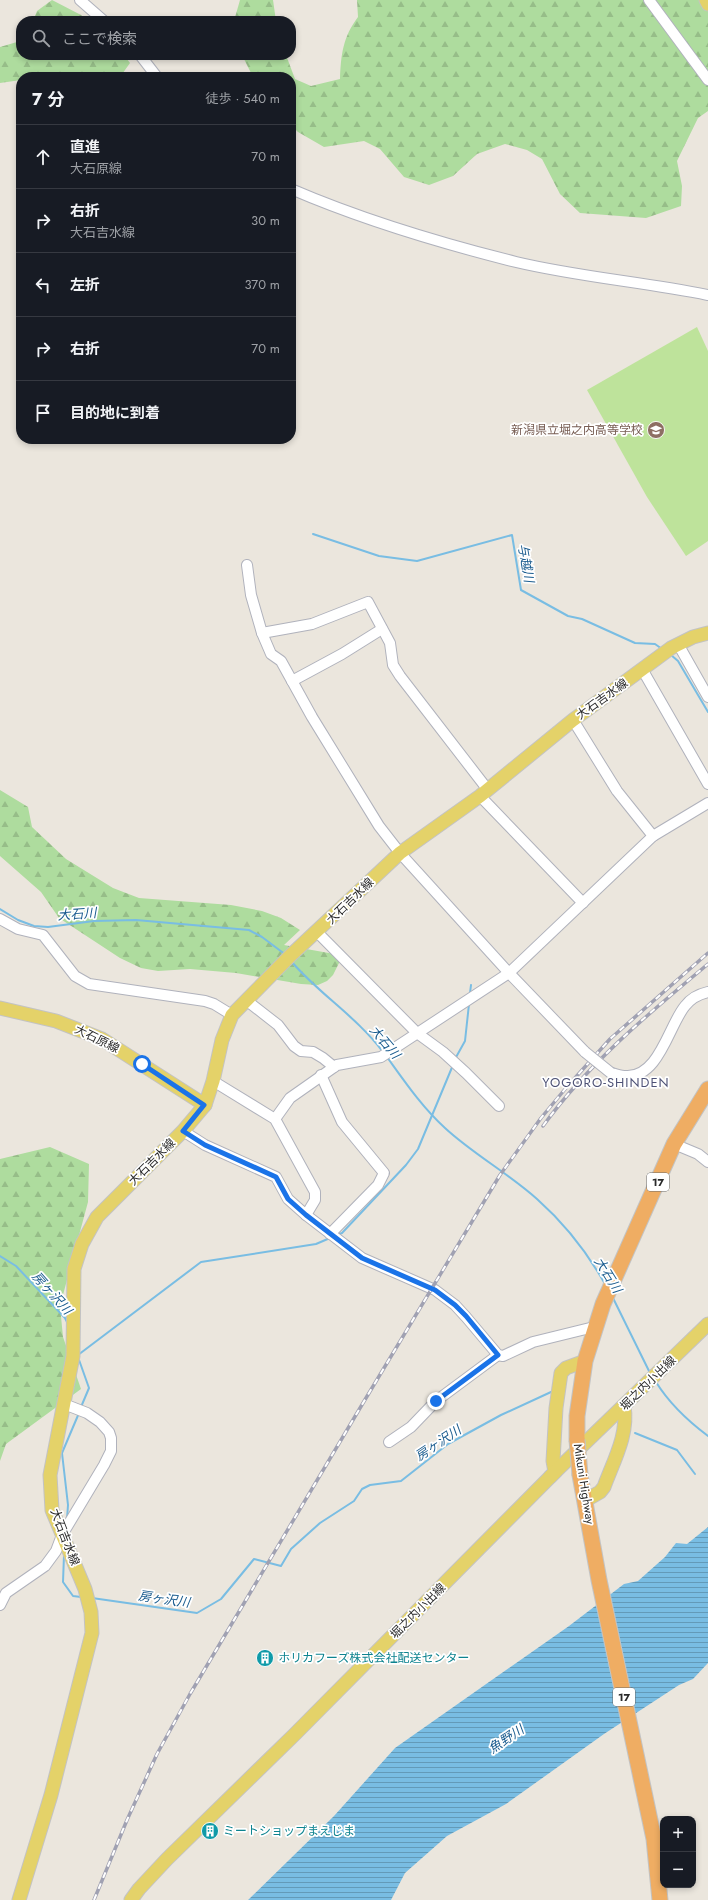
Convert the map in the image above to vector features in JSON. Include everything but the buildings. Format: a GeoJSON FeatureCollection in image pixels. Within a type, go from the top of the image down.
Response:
{"type":"FeatureCollection","features":[{"type":"Feature","properties":{"kind":"highway","name":"Mikuni Highway"},"geometry":{"type":"LineString","coordinates":[[660,1900],[656,1854],[649,1814],[599,1580],[586,1500],[580,1475],[577,1440],[577,1416],[585,1361],[594,1327],[613,1279],[674,1144],[708,1089]]}},
{"type":"Feature","properties":{"kind":"main road"},"geometry":{"type":"LineString","coordinates":[[706,0],[708,4]]}},
{"type":"Feature","properties":{"kind":"main road","name":"大石吉水線"},"geometry":{"type":"LineString","coordinates":[[19,1900],[51,1795],[92,1633],[91,1612],[85,1588],[52,1510],[50,1475],[73,1356],[74,1269],[82,1244],[97,1218],[183,1131],[204,1105],[212,1081],[222,1040],[232,1015],[288,957],[317,932],[400,853],[484,793],[573,720],[642,669],[678,644],[693,637],[708,634]]}},
{"type":"Feature","properties":{"kind":"main road","name":"大石原線"},"geometry":{"type":"LineString","coordinates":[[0,1008],[56,1021],[102,1039],[204,1105]]}},
{"type":"Feature","properties":{"kind":"main road","name":"堀之内小出線"},"geometry":{"type":"LineString","coordinates":[[131,1900],[139,1888],[167,1859],[294,1735],[555,1472],[708,1324]]}},
{"type":"Feature","properties":{"kind":"main road"},"geometry":{"type":"LineString","coordinates":[[555,1472],[553,1461],[556,1408],[561,1373],[566,1368],[585,1361]]}},
{"type":"Feature","properties":{"kind":"main road"},"geometry":{"type":"LineString","coordinates":[[586,1500],[600,1492],[604,1487],[624,1431],[626,1419],[624,1406]]}},
{"type":"Feature","properties":{"kind":"street"},"geometry":{"type":"LineString","coordinates":[[80,0],[98,16]]}},
{"type":"Feature","properties":{"kind":"street"},"geometry":{"type":"LineString","coordinates":[[649,0],[708,80]]}},
{"type":"Feature","properties":{"kind":"street"},"geometry":{"type":"LineString","coordinates":[[144,60],[153,72]]}},
{"type":"Feature","properties":{"kind":"street"},"geometry":{"type":"LineString","coordinates":[[296,191],[447,244],[514,261],[594,277],[708,295]]}},
{"type":"Feature","properties":{"kind":"street"},"geometry":{"type":"LineString","coordinates":[[247,565],[250,595],[262,633],[271,654],[281,661],[379,826],[400,853],[509,973],[585,1052],[611,1073],[627,1076],[643,1070],[655,1060],[665,1045],[684,1006],[698,994],[708,992]]}},
{"type":"Feature","properties":{"kind":"street"},"geometry":{"type":"LineString","coordinates":[[262,633],[312,624],[368,602],[390,643],[393,665],[400,676],[484,793],[584,903]]}},
{"type":"Feature","properties":{"kind":"street"},"geometry":{"type":"LineString","coordinates":[[292,681],[342,654],[382,629]]}},
{"type":"Feature","properties":{"kind":"street"},"geometry":{"type":"LineString","coordinates":[[678,644],[708,697]]}},
{"type":"Feature","properties":{"kind":"street"},"geometry":{"type":"LineString","coordinates":[[642,669],[708,784]]}},
{"type":"Feature","properties":{"kind":"street"},"geometry":{"type":"LineString","coordinates":[[573,720],[617,790],[653,836]]}},
{"type":"Feature","properties":{"kind":"street"},"geometry":{"type":"LineString","coordinates":[[275,1119],[290,1098],[321,1075],[338,1065],[382,1057],[509,973],[653,836],[708,803]]}},
{"type":"Feature","properties":{"kind":"street"},"geometry":{"type":"LineString","coordinates":[[0,919],[18,929],[43,934],[75,976],[89,984],[205,1001],[214,1004],[232,1015]]}},
{"type":"Feature","properties":{"kind":"street"},"geometry":{"type":"LineString","coordinates":[[317,932],[417,1034],[443,1052],[499,1106]]}},
{"type":"Feature","properties":{"kind":"street"},"geometry":{"type":"LineString","coordinates":[[246,1000],[278,1025],[294,1046],[301,1052],[313,1052],[334,1067]]}},
{"type":"Feature","properties":{"kind":"street"},"geometry":{"type":"LineString","coordinates":[[321,1075],[342,1122],[384,1173],[378,1185],[330,1234]]}},
{"type":"Feature","properties":{"kind":"street"},"geometry":{"type":"LineString","coordinates":[[212,1081],[275,1119],[315,1192],[315,1200],[306,1215]]}},
{"type":"Feature","properties":{"kind":"street"},"geometry":{"type":"LineString","coordinates":[[183,1131],[205,1145],[276,1177],[288,1199],[306,1215],[362,1258],[435,1290],[455,1305],[466,1316],[498,1355]]}},
{"type":"Feature","properties":{"kind":"street"},"geometry":{"type":"LineString","coordinates":[[674,1144],[698,1154],[708,1162]]}},
{"type":"Feature","properties":{"kind":"street"},"geometry":{"type":"LineString","coordinates":[[389,1442],[411,1427],[436,1401],[498,1355],[503,1356],[533,1342],[594,1327]]}},
{"type":"Feature","properties":{"kind":"street"},"geometry":{"type":"LineString","coordinates":[[0,1605],[6,1593],[45,1566],[56,1551],[62,1535],[111,1451],[111,1438],[109,1432],[92,1416],[64,1404]]}},
{"type":"Feature","properties":{"kind":"green space"},"geometry":{"type":"Polygon","coordinates":[[[52,0],[82,16],[35,16],[37,11],[52,0]]]}},
{"type":"Feature","properties":{"kind":"green space"},"geometry":{"type":"Polygon","coordinates":[[[240,0],[273,0],[275,16],[235,16],[240,0]]]}},
{"type":"Feature","properties":{"kind":"green space"},"geometry":{"type":"Polygon","coordinates":[[[357,0],[708,1],[708,111],[698,118],[677,161],[682,186],[681,206],[646,218],[580,213],[560,194],[542,159],[527,150],[505,144],[477,154],[453,176],[429,185],[404,177],[380,149],[364,141],[324,147],[298,132],[296,130],[296,79],[311,86],[340,79],[341,62],[346,39],[358,17],[357,0]]]}},
{"type":"Feature","properties":{"kind":"green space"},"geometry":{"type":"Polygon","coordinates":[[[16,42],[16,60],[128,60],[130,63],[124,72],[16,72],[16,81],[0,83],[0,47],[16,42]]]}},
{"type":"Feature","properties":{"kind":"green space"},"geometry":{"type":"Polygon","coordinates":[[[244,60],[288,60],[292,72],[250,72],[244,60]]]}},
{"type":"Feature","properties":{"kind":"green space","name":"新潟県立堀之内高等学校"},"geometry":{"type":"Polygon","coordinates":[[[697,327],[708,351],[708,541],[686,556],[647,497],[587,390],[697,327]]]}},
{"type":"Feature","properties":{"kind":"green space"},"geometry":{"type":"Polygon","coordinates":[[[0,790],[28,807],[32,827],[66,859],[113,888],[139,898],[231,905],[262,911],[281,918],[300,930],[284,945],[340,955],[339,963],[333,975],[327,981],[318,985],[301,984],[236,973],[190,969],[158,971],[141,968],[120,958],[59,918],[41,892],[0,856],[0,790]]]}},
{"type":"Feature","properties":{"kind":"green space"},"geometry":{"type":"Polygon","coordinates":[[[50,1147],[89,1164],[88,1202],[60,1306],[63,1337],[81,1389],[6,1444],[0,1461],[0,1159],[50,1147]]]}},
{"type":"Feature","properties":{"kind":"water","name":"魚野川"},"geometry":{"type":"Polygon","coordinates":[[[708,1527],[708,1663],[693,1679],[679,1685],[604,1734],[506,1804],[447,1836],[405,1873],[391,1900],[248,1900],[334,1816],[395,1748],[569,1626],[624,1584],[638,1581],[665,1557],[676,1543],[687,1544],[708,1527]]]}},
{"type":"Feature","properties":{"kind":"waterway","name":"与越川"},"geometry":{"type":"LineString","coordinates":[[313,534],[379,556],[417,561],[512,535],[521,590],[568,616],[582,619],[635,643],[655,644],[662,649]]}},
{"type":"Feature","properties":{"kind":"waterway","name":"与越川"},"geometry":{"type":"LineString","coordinates":[[671,655],[678,661],[708,712]]}},
{"type":"Feature","properties":{"kind":"waterway","name":"大石川"},"geometry":{"type":"LineString","coordinates":[[0,909],[18,920],[34,926],[48,927],[94,921],[136,920],[249,930],[262,937],[286,955]]}},
{"type":"Feature","properties":{"kind":"waterway","name":"大石川"},"geometry":{"type":"LineString","coordinates":[[291,961],[362,1028],[383,1052]]}},
{"type":"Feature","properties":{"kind":"waterway"},"geometry":{"type":"LineString","coordinates":[[470,993],[471,985]]}},
{"type":"Feature","properties":{"kind":"waterway"},"geometry":{"type":"LineString","coordinates":[[455,1059],[465,1041],[469,1004]]}},
{"type":"Feature","properties":{"kind":"waterway","name":"大石川"},"geometry":{"type":"LineString","coordinates":[[387,1057],[421,1103],[445,1128],[537,1199],[566,1228],[583,1249],[605,1284]]}},
{"type":"Feature","properties":{"kind":"waterway"},"geometry":{"type":"LineString","coordinates":[[337,1235],[342,1233],[406,1165],[418,1149],[453,1065]]}},
{"type":"Feature","properties":{"kind":"waterway"},"geometry":{"type":"LineString","coordinates":[[78,1355],[201,1262],[316,1244],[330,1238]]}},
{"type":"Feature","properties":{"kind":"waterway","name":"房ヶ沢川"},"geometry":{"type":"LineString","coordinates":[[0,1256],[16,1266],[65,1318],[68,1324]]}},
{"type":"Feature","properties":{"kind":"waterway","name":"大石川"},"geometry":{"type":"LineString","coordinates":[[613,1298],[650,1373]]}},
{"type":"Feature","properties":{"kind":"waterway","name":"房ヶ沢川"},"geometry":{"type":"LineString","coordinates":[[78,1357],[89,1388],[81,1407]]}},
{"type":"Feature","properties":{"kind":"waterway","name":"大石川"},"geometry":{"type":"LineString","coordinates":[[656,1382],[679,1411],[708,1436]]}},
{"type":"Feature","properties":{"kind":"waterway","name":"房ヶ沢川"},"geometry":{"type":"LineString","coordinates":[[92,1598],[197,1613],[221,1599],[254,1559],[281,1566],[291,1549],[320,1523],[354,1501],[362,1489],[370,1485],[401,1481],[448,1444],[501,1415],[551,1392]]}},
{"type":"Feature","properties":{"kind":"waterway","name":"房ヶ沢川"},"geometry":{"type":"LineString","coordinates":[[67,1519],[68,1505],[62,1453],[79,1413]]}},
{"type":"Feature","properties":{"kind":"waterway","name":"房ヶ沢川"},"geometry":{"type":"LineString","coordinates":[[635,1433],[677,1450],[695,1474]]}},
{"type":"Feature","properties":{"kind":"waterway","name":"房ヶ沢川"},"geometry":{"type":"LineString","coordinates":[[64,1555],[63,1582],[73,1596],[81,1597]]}},
{"type":"Feature","properties":{"kind":"railway"},"geometry":{"type":"LineString","coordinates":[[94,1900],[127,1820],[157,1754],[190,1694],[500,1175],[541,1118],[610,1039],[708,953]]}},
{"type":"Feature","properties":{"kind":"railway"},"geometry":{"type":"LineString","coordinates":[[543,1126],[579,1081],[599,1060],[642,1020],[708,964]]}},
{"type":"Feature","properties":{"kind":"place","name":"新潟県立堀之内高等学校"},"geometry":{"type":"Point","coordinates":[656,430]}},
{"type":"Feature","properties":{"kind":"place","name":"ホリカフーズ株式会社配送センター"},"geometry":{"type":"Point","coordinates":[265,1658]}},
{"type":"Feature","properties":{"kind":"place","name":"ミートショップまえじま"},"geometry":{"type":"Point","coordinates":[210,1831]}},
{"type":"Feature","properties":{"kind":"district","name":"YOGORO-SHINDEN"},"geometry":{"type":"Point","coordinates":[606,1082]}},
{"type":"Feature","properties":{"kind":"route"},"geometry":{"type":"LineString","coordinates":[[142,1064],[204,1105],[183,1131],[205,1145],[276,1177],[288,1199],[306,1215],[362,1258],[432,1288],[455,1305],[466,1316],[498,1355],[436,1401]]}}]}
